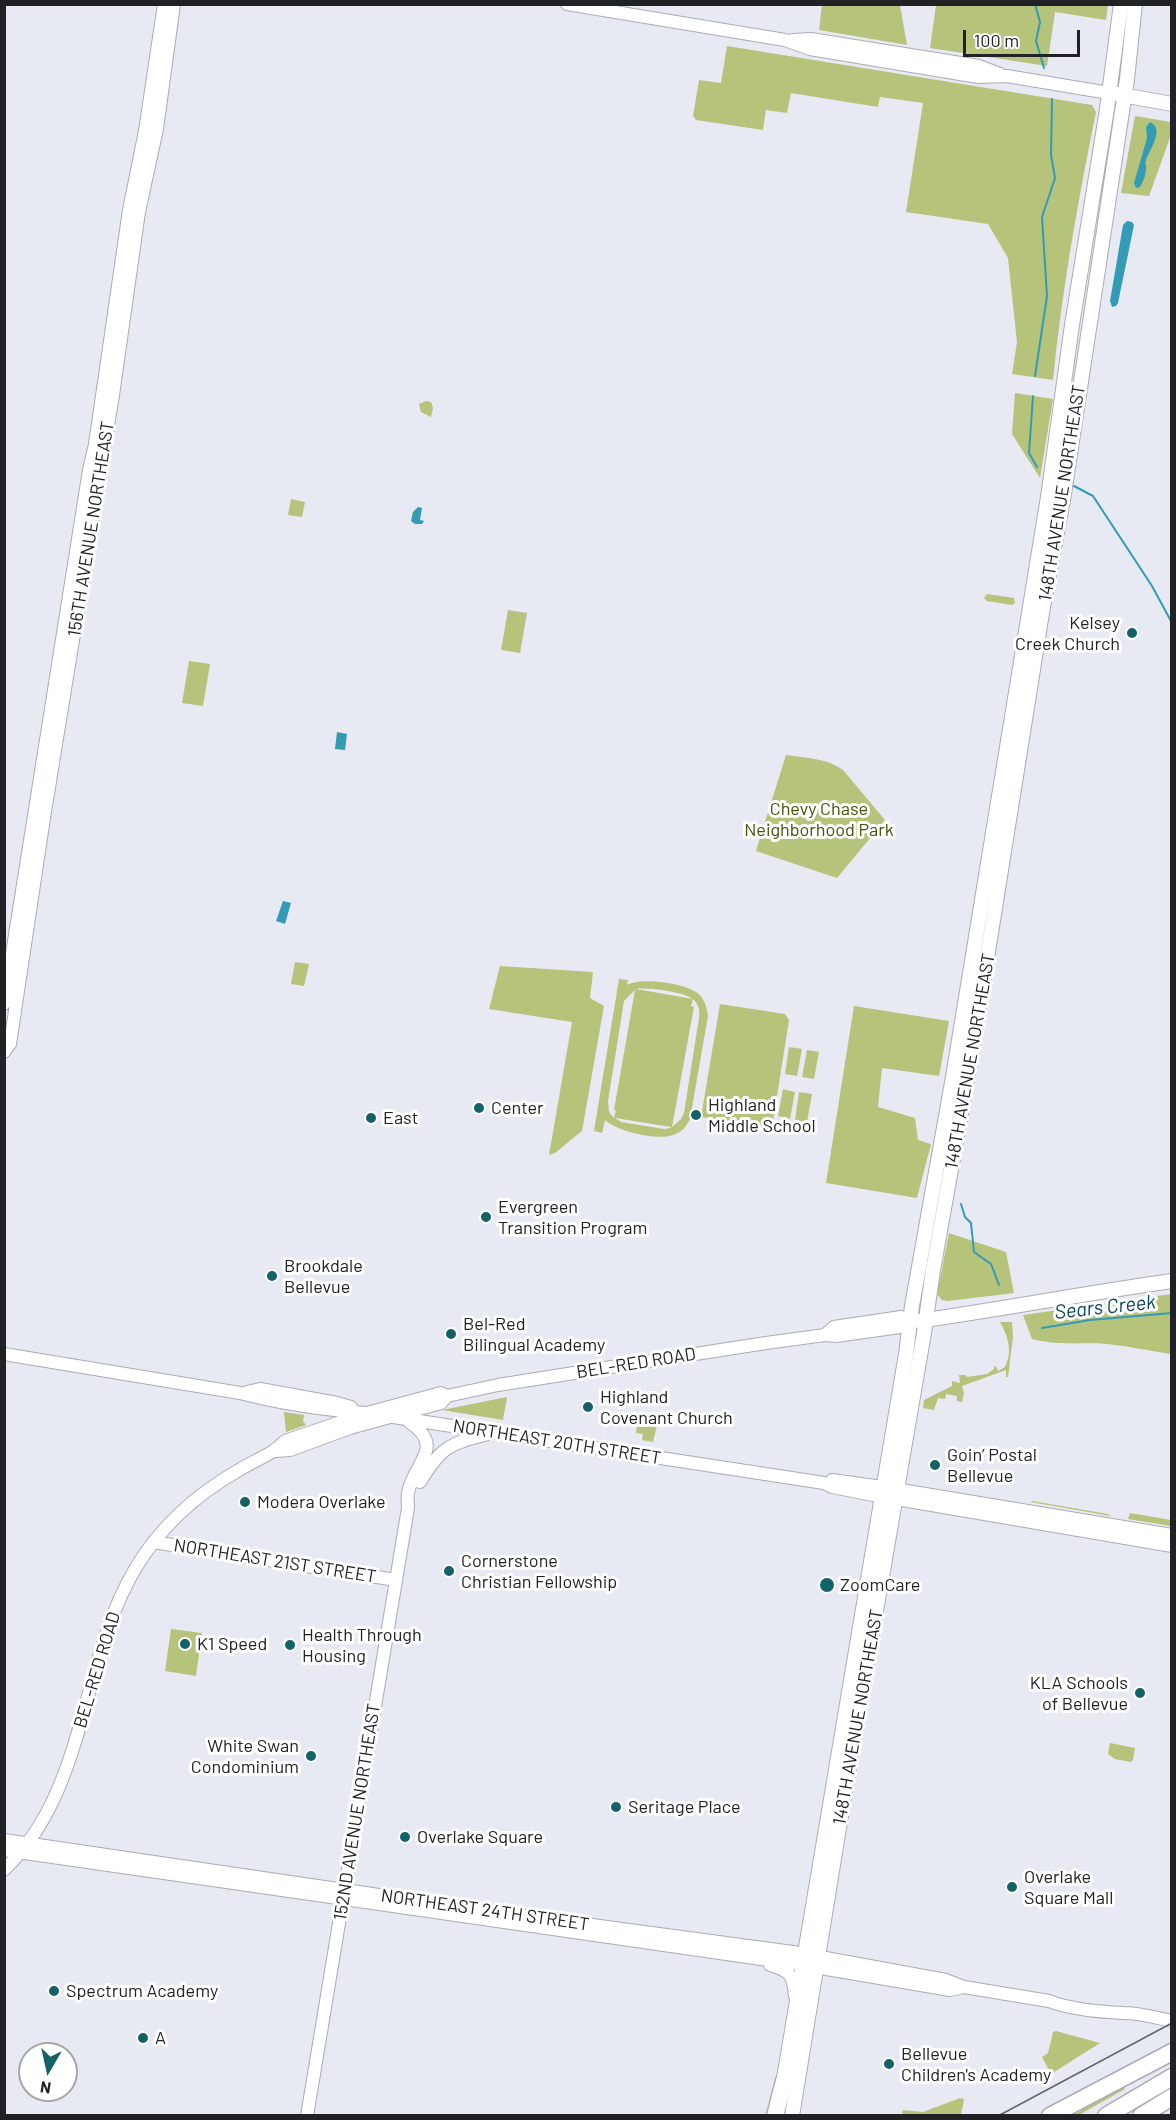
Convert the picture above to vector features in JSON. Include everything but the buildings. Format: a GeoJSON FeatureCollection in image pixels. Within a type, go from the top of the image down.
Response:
{"type":"FeatureCollection","features":[{"type":"Feature","properties":{"kind":"highway"},"geometry":{"type":"LineString","coordinates":[[1050,2115],[1165,2057]]}},
{"type":"Feature","properties":{"kind":"highway"},"geometry":{"type":"LineString","coordinates":[[1066,2115],[1165,2057]]}},
{"type":"Feature","properties":{"kind":"highway"},"geometry":{"type":"LineString","coordinates":[[1106,2115],[1172,2077]]}},
{"type":"Feature","properties":{"kind":"highway"},"geometry":{"type":"LineString","coordinates":[[777,2115],[784,2081]]}},
{"type":"Feature","properties":{"kind":"highway"},"geometry":{"type":"LineString","coordinates":[[1141,2115],[1172,2097]]}},
{"type":"Feature","properties":{"kind":"main road","name":"156TH AVENUE NORTHEAST"},"geometry":{"type":"LineString","coordinates":[[4,1004],[87,480],[97,434],[129,210],[145,132],[164,4]]}},
{"type":"Feature","properties":{"kind":"main road","name":"156TH AVENUE NORTHEAST"},"geometry":{"type":"LineString","coordinates":[[4,1052],[10,1044],[44,818],[113,395],[139,212],[157,129],[174,4]]}},
{"type":"Feature","properties":{"kind":"main road"},"geometry":{"type":"LineString","coordinates":[[567,4],[785,40],[811,39],[979,66],[1007,76],[1172,104]]}},
{"type":"Feature","properties":{"kind":"main road","name":"148TH AVENUE NORTHEAST"},"geometry":{"type":"LineString","coordinates":[[889,1493],[910,1322],[953,1077],[1048,497],[1121,4]]}},
{"type":"Feature","properties":{"kind":"main road","name":"148TH AVENUE NORTHEAST"},"geometry":{"type":"LineString","coordinates":[[792,2115],[810,1960],[889,1493],[926,1320],[1017,778],[1043,607],[1063,500],[1124,95],[1135,4]]}},
{"type":"Feature","properties":{"kind":"main road"},"geometry":{"type":"LineString","coordinates":[[1083,255],[1087,250],[1094,254],[1093,292]]}},
{"type":"Feature","properties":{"kind":"main road"},"geometry":{"type":"LineString","coordinates":[[1033,584],[1038,579],[1042,582],[1043,607]]}},
{"type":"Feature","properties":{"kind":"main road"},"geometry":{"type":"LineString","coordinates":[[1009,740],[1008,776],[1011,781],[1017,778]]}},
{"type":"Feature","properties":{"kind":"main road"},"geometry":{"type":"LineString","coordinates":[[44,818],[41,811],[47,768],[45,753]]}},
{"type":"Feature","properties":{"kind":"main road"},"geometry":{"type":"LineString","coordinates":[[953,1077],[952,1104],[962,1108]]}},
{"type":"Feature","properties":{"kind":"main road","name":"BEL-RED ROAD"},"geometry":{"type":"LineString","coordinates":[[276,1451],[290,1450],[350,1428],[441,1402],[447,1396],[498,1385],[825,1335],[836,1336],[900,1327],[910,1322],[1172,1281]]}},
{"type":"Feature","properties":{"kind":"main road","name":"NORTHEAST 20TH STREET"},"geometry":{"type":"LineString","coordinates":[[4,1354],[240,1393],[332,1411],[367,1413],[824,1483],[832,1487],[889,1493],[1172,1535]]}},
{"type":"Feature","properties":{"kind":"main road"},"geometry":{"type":"LineString","coordinates":[[240,1393],[260,1389],[337,1403],[367,1413]]}},
{"type":"Feature","properties":{"kind":"main road","name":"BEL-RED ROAD"},"geometry":{"type":"LineString","coordinates":[[4,1870],[23,1848],[50,1808],[61,1784],[117,1602],[153,1542],[202,1494],[239,1470],[276,1451],[285,1441],[367,1413],[441,1393],[447,1396]]}},
{"type":"Feature","properties":{"kind":"main road"},"geometry":{"type":"LineString","coordinates":[[306,1406],[314,1414],[316,1420],[308,1433]]}},
{"type":"Feature","properties":{"kind":"main road"},"geometry":{"type":"LineString","coordinates":[[406,1420],[420,1429],[427,1444],[424,1459],[408,1493],[408,1508]]}},
{"type":"Feature","properties":{"kind":"main road"},"geometry":{"type":"LineString","coordinates":[[408,1508],[428,1468],[446,1448],[458,1442],[495,1432]]}},
{"type":"Feature","properties":{"kind":"main road","name":"NORTHEAST 20TH STREET"},"geometry":{"type":"LineString","coordinates":[[889,1493],[1108,1536],[1172,1546]]}},
{"type":"Feature","properties":{"kind":"main road","name":"152ND AVENUE NORTHEAST"},"geometry":{"type":"LineString","coordinates":[[307,2115],[408,1508]]}},
{"type":"Feature","properties":{"kind":"main road","name":"NORTHEAST 20TH STREET"},"geometry":{"type":"LineString","coordinates":[[1108,1536],[1151,1532]]}},
{"type":"Feature","properties":{"kind":"main road","name":"NORTHEAST 21ST STREET"},"geometry":{"type":"LineString","coordinates":[[153,1542],[396,1580]]}},
{"type":"Feature","properties":{"kind":"main road","name":"NORTHEAST 24TH STREET"},"geometry":{"type":"LineString","coordinates":[[4,1840],[23,1848],[177,1875],[344,1895],[810,1960],[875,1972],[946,1980],[964,1987],[1049,2001],[1060,2005],[1172,2021]]}},
{"type":"Feature","properties":{"kind":"main road","name":"NORTHEAST 24TH STREET"},"geometry":{"type":"LineString","coordinates":[[4,1850],[23,1848],[207,1870],[344,1895]]}},
{"type":"Feature","properties":{"kind":"main road"},"geometry":{"type":"LineString","coordinates":[[177,1875],[207,1870]]}},
{"type":"Feature","properties":{"kind":"main road"},"geometry":{"type":"LineString","coordinates":[[231,1883],[266,1879]]}},
{"type":"Feature","properties":{"kind":"main road","name":"NORTHEAST 24TH STREET"},"geometry":{"type":"LineString","coordinates":[[593,1930],[731,1954],[810,1960]]}},
{"type":"Feature","properties":{"kind":"main road"},"geometry":{"type":"LineString","coordinates":[[731,1954],[782,1969],[790,1974],[794,1979],[796,2010]]}},
{"type":"Feature","properties":{"kind":"main road","name":"148TH AVENUE NORTHEAST"},"geometry":{"type":"LineString","coordinates":[[784,2081],[796,2010],[810,1960]]}},
{"type":"Feature","properties":{"kind":"green space"},"geometry":{"type":"Polygon","coordinates":[[[936,4],[1108,5],[1106,20],[1055,12],[1047,66],[930,48],[936,4]]]}},
{"type":"Feature","properties":{"kind":"green space"},"geometry":{"type":"Polygon","coordinates":[[[822,5],[900,5],[907,45],[819,30],[822,5]]]}},
{"type":"Feature","properties":{"kind":"green space"},"geometry":{"type":"Polygon","coordinates":[[[727,46],[1092,105],[1096,112],[1071,245],[1053,380],[1012,374],[1017,342],[1008,258],[988,224],[906,212],[923,103],[880,97],[878,107],[791,93],[787,113],[766,110],[763,130],[696,120],[693,116],[699,80],[721,83],[727,46]]]}},
{"type":"Feature","properties":{"kind":"green space"},"geometry":{"type":"Polygon","coordinates":[[[1135,116],[1171,122],[1171,135],[1149,196],[1121,193],[1135,116]]]}},
{"type":"Feature","properties":{"kind":"green space"},"geometry":{"type":"Polygon","coordinates":[[[1015,393],[1053,399],[1040,478],[1012,434],[1015,393]]]}},
{"type":"Feature","properties":{"kind":"green space"},"geometry":{"type":"Polygon","coordinates":[[[426,401],[431,402],[433,408],[431,417],[421,412],[419,404],[426,401]]]}},
{"type":"Feature","properties":{"kind":"green space"},"geometry":{"type":"Polygon","coordinates":[[[291,499],[305,502],[302,517],[288,515],[291,499]]]}},
{"type":"Feature","properties":{"kind":"green space"},"geometry":{"type":"Polygon","coordinates":[[[987,594],[1014,598],[1015,603],[1012,605],[987,601],[984,598],[987,594]]]}},
{"type":"Feature","properties":{"kind":"green space"},"geometry":{"type":"Polygon","coordinates":[[[508,610],[527,613],[520,653],[501,650],[508,610]]]}},
{"type":"Feature","properties":{"kind":"green space"},"geometry":{"type":"Polygon","coordinates":[[[189,661],[210,664],[203,706],[182,703],[189,661]]]}},
{"type":"Feature","properties":{"kind":"green space","name":"Chevy Chase Neighborhood Park"},"geometry":{"type":"Polygon","coordinates":[[[786,755],[823,761],[837,766],[843,770],[885,820],[837,878],[756,851],[786,755]]]}},
{"type":"Feature","properties":{"kind":"green space"},"geometry":{"type":"Polygon","coordinates":[[[295,962],[309,964],[304,986],[291,984],[295,962]]]}},
{"type":"Feature","properties":{"kind":"green space"},"geometry":{"type":"Polygon","coordinates":[[[500,966],[593,972],[590,998],[604,1006],[582,1131],[555,1153],[549,1155],[572,1022],[489,1009],[500,966]]]}},
{"type":"Feature","properties":{"kind":"green space"},"geometry":{"type":"Polygon","coordinates":[[[619,979],[628,980],[627,985],[642,981],[662,982],[696,992],[705,1002],[708,1016],[690,1119],[685,1127],[673,1135],[658,1137],[627,1131],[605,1120],[602,1133],[594,1131],[619,979]],[[636,989],[692,999],[666,991],[636,989]],[[635,990],[624,1001],[608,1101],[609,1112],[614,1118],[635,990]],[[693,999],[691,1006],[694,1007],[672,1127],[684,1113],[699,1015],[698,1006],[693,999]],[[615,1118],[621,1122],[664,1129],[671,1127],[615,1118]]]}},
{"type":"Feature","properties":{"kind":"green space"},"geometry":{"type":"Polygon","coordinates":[[[720,1004],[785,1014],[789,1020],[772,1128],[701,1117],[720,1004]]]}},
{"type":"Feature","properties":{"kind":"green space"},"geometry":{"type":"Polygon","coordinates":[[[854,1006],[949,1021],[939,1076],[882,1068],[878,1107],[915,1118],[918,1140],[931,1144],[917,1198],[826,1183],[854,1006]]]}},
{"type":"Feature","properties":{"kind":"green space"},"geometry":{"type":"Polygon","coordinates":[[[789,1047],[802,1049],[797,1076],[785,1074],[789,1047]]]}},
{"type":"Feature","properties":{"kind":"green space"},"geometry":{"type":"Polygon","coordinates":[[[807,1050],[819,1052],[814,1079],[802,1077],[807,1050]]]}},
{"type":"Feature","properties":{"kind":"green space"},"geometry":{"type":"Polygon","coordinates":[[[783,1089],[795,1092],[790,1119],[778,1116],[783,1089]]]}},
{"type":"Feature","properties":{"kind":"green space"},"geometry":{"type":"Polygon","coordinates":[[[799,1092],[812,1094],[807,1122],[795,1120],[799,1092]]]}},
{"type":"Feature","properties":{"kind":"green space"},"geometry":{"type":"Polygon","coordinates":[[[949,1233],[1006,1252],[1014,1293],[942,1300],[937,1294],[949,1233]]]}},
{"type":"Feature","properties":{"kind":"green space"},"geometry":{"type":"Polygon","coordinates":[[[1171,1294],[1171,1354],[1107,1344],[1060,1343],[1032,1339],[1023,1315],[1171,1294]]]}},
{"type":"Feature","properties":{"kind":"green space"},"geometry":{"type":"Polygon","coordinates":[[[1000,1322],[1012,1322],[1013,1337],[1008,1377],[1006,1377],[1006,1370],[962,1386],[964,1393],[962,1402],[957,1401],[957,1396],[946,1394],[945,1399],[938,1398],[934,1410],[923,1408],[924,1400],[952,1386],[952,1381],[960,1383],[959,1375],[967,1377],[987,1374],[996,1366],[998,1371],[1005,1367],[1009,1355],[1008,1344],[1000,1322]]]}},
{"type":"Feature","properties":{"kind":"green space"},"geometry":{"type":"Polygon","coordinates":[[[507,1397],[503,1420],[442,1410],[507,1397]]]}},
{"type":"Feature","properties":{"kind":"green space"},"geometry":{"type":"Polygon","coordinates":[[[284,1412],[304,1415],[303,1421],[306,1425],[286,1432],[284,1412]]]}},
{"type":"Feature","properties":{"kind":"green space"},"geometry":{"type":"Polygon","coordinates":[[[647,1416],[659,1417],[653,1442],[642,1440],[643,1434],[636,1433],[637,1426],[645,1427],[647,1416]]]}},
{"type":"Feature","properties":{"kind":"green space"},"geometry":{"type":"Polygon","coordinates":[[[1031,1502],[1108,1514],[1111,1516],[1031,1502]]]}},
{"type":"Feature","properties":{"kind":"green space"},"geometry":{"type":"Polygon","coordinates":[[[1130,1513],[1171,1520],[1171,1526],[1128,1519],[1130,1513]]]}},
{"type":"Feature","properties":{"kind":"green space","name":"K1 Speed"},"geometry":{"type":"Polygon","coordinates":[[[171,1629],[202,1633],[196,1676],[165,1671],[171,1629]]]}},
{"type":"Feature","properties":{"kind":"green space"},"geometry":{"type":"Polygon","coordinates":[[[1110,1743],[1135,1748],[1133,1760],[1131,1762],[1115,1759],[1108,1754],[1110,1743]]]}},
{"type":"Feature","properties":{"kind":"green space"},"geometry":{"type":"Polygon","coordinates":[[[1053,2032],[1100,2043],[1051,2074],[1042,2057],[1048,2053],[1053,2032]]]}},
{"type":"Feature","properties":{"kind":"green space"},"geometry":{"type":"Polygon","coordinates":[[[1123,2085],[1125,2089],[1079,2115],[1072,2116],[1123,2085]]]}},
{"type":"Feature","properties":{"kind":"green space"},"geometry":{"type":"Polygon","coordinates":[[[960,2098],[964,2099],[961,2115],[902,2115],[903,2110],[923,2112],[960,2098]]]}},
{"type":"Feature","properties":{"kind":"water"},"geometry":{"type":"Polygon","coordinates":[[[1150,122],[1156,129],[1156,134],[1146,160],[1144,178],[1140,187],[1136,188],[1134,183],[1147,138],[1146,127],[1150,122]]]}},
{"type":"Feature","properties":{"kind":"water"},"geometry":{"type":"Polygon","coordinates":[[[1127,221],[1134,225],[1118,303],[1112,307],[1110,301],[1123,225],[1127,221]]]}},
{"type":"Feature","properties":{"kind":"water"},"geometry":{"type":"Polygon","coordinates":[[[418,507],[422,508],[420,520],[424,521],[422,524],[415,524],[411,521],[413,512],[418,507]]]}},
{"type":"Feature","properties":{"kind":"water"},"geometry":{"type":"Polygon","coordinates":[[[337,732],[347,734],[345,750],[335,749],[337,732]]]}},
{"type":"Feature","properties":{"kind":"water"},"geometry":{"type":"Polygon","coordinates":[[[283,901],[291,903],[285,924],[276,921],[283,901]]]}},
{"type":"Feature","properties":{"kind":"waterway"},"geometry":{"type":"LineString","coordinates":[[1035,4],[1040,22],[1036,41],[1044,68]]}},
{"type":"Feature","properties":{"kind":"waterway"},"geometry":{"type":"LineString","coordinates":[[1035,376],[1047,296],[1042,217],[1055,178],[1051,155],[1052,99]]}},
{"type":"Feature","properties":{"kind":"waterway"},"geometry":{"type":"LineString","coordinates":[[1033,396],[1029,453],[1037,467]]}},
{"type":"Feature","properties":{"kind":"waterway"},"geometry":{"type":"LineString","coordinates":[[1074,486],[1093,496],[1152,586],[1172,623]]}},
{"type":"Feature","properties":{"kind":"waterway"},"geometry":{"type":"LineString","coordinates":[[961,1204],[965,1217],[971,1223],[974,1252],[991,1264],[999,1285]]}},
{"type":"Feature","properties":{"kind":"waterway","name":"Sears Creek"},"geometry":{"type":"LineString","coordinates":[[1042,1328],[1090,1320],[1172,1313]]}},
{"type":"Feature","properties":{"kind":"tram line"},"geometry":{"type":"LineString","coordinates":[[998,2116],[1172,2023]]}},
{"type":"Feature","properties":{"kind":"place","name":"Kelsey Creek Church"},"geometry":{"type":"Point","coordinates":[1132,633]}},
{"type":"Feature","properties":{"kind":"place","name":"Center"},"geometry":{"type":"Point","coordinates":[479,1108]}},
{"type":"Feature","properties":{"kind":"place","name":"Highland Middle School"},"geometry":{"type":"Point","coordinates":[696,1115]}},
{"type":"Feature","properties":{"kind":"place","name":"East"},"geometry":{"type":"Point","coordinates":[371,1118]}},
{"type":"Feature","properties":{"kind":"place","name":"Evergreen Transition Program"},"geometry":{"type":"Point","coordinates":[486,1217]}},
{"type":"Feature","properties":{"kind":"place","name":"Brookdale Bellevue"},"geometry":{"type":"Point","coordinates":[272,1276]}},
{"type":"Feature","properties":{"kind":"place","name":"Bel-Red Bilingual Academy"},"geometry":{"type":"Point","coordinates":[451,1334]}},
{"type":"Feature","properties":{"kind":"place","name":"Highland Covenant Church"},"geometry":{"type":"Point","coordinates":[588,1407]}},
{"type":"Feature","properties":{"kind":"place","name":"Goin’ Postal Bellevue"},"geometry":{"type":"Point","coordinates":[935,1465]}},
{"type":"Feature","properties":{"kind":"place","name":"Modera Overlake"},"geometry":{"type":"Point","coordinates":[245,1502]}},
{"type":"Feature","properties":{"kind":"place","name":"Cornerstone Christian Fellowship"},"geometry":{"type":"Point","coordinates":[449,1571]}},
{"type":"Feature","properties":{"kind":"place","name":"ZoomCare"},"geometry":{"type":"Point","coordinates":[827,1585]}},
{"type":"Feature","properties":{"kind":"place","name":"K1 Speed"},"geometry":{"type":"Point","coordinates":[185,1644]}},
{"type":"Feature","properties":{"kind":"place","name":"Health Through Housing"},"geometry":{"type":"Point","coordinates":[290,1645]}},
{"type":"Feature","properties":{"kind":"place","name":"KLA Schools of Bellevue"},"geometry":{"type":"Point","coordinates":[1140,1693]}},
{"type":"Feature","properties":{"kind":"place","name":"White Swan Condominium"},"geometry":{"type":"Point","coordinates":[311,1756]}},
{"type":"Feature","properties":{"kind":"place","name":"Seritage Place"},"geometry":{"type":"Point","coordinates":[616,1807]}},
{"type":"Feature","properties":{"kind":"place","name":"Overlake Square"},"geometry":{"type":"Point","coordinates":[405,1837]}},
{"type":"Feature","properties":{"kind":"place","name":"Overlake Square Mall"},"geometry":{"type":"Point","coordinates":[1012,1887]}},
{"type":"Feature","properties":{"kind":"place","name":"Spectrum Academy"},"geometry":{"type":"Point","coordinates":[54,1991]}},
{"type":"Feature","properties":{"kind":"place","name":"A"},"geometry":{"type":"Point","coordinates":[143,2038]}},
{"type":"Feature","properties":{"kind":"place","name":"Bellevue Children's Academy"},"geometry":{"type":"Point","coordinates":[889,2064]}}]}
